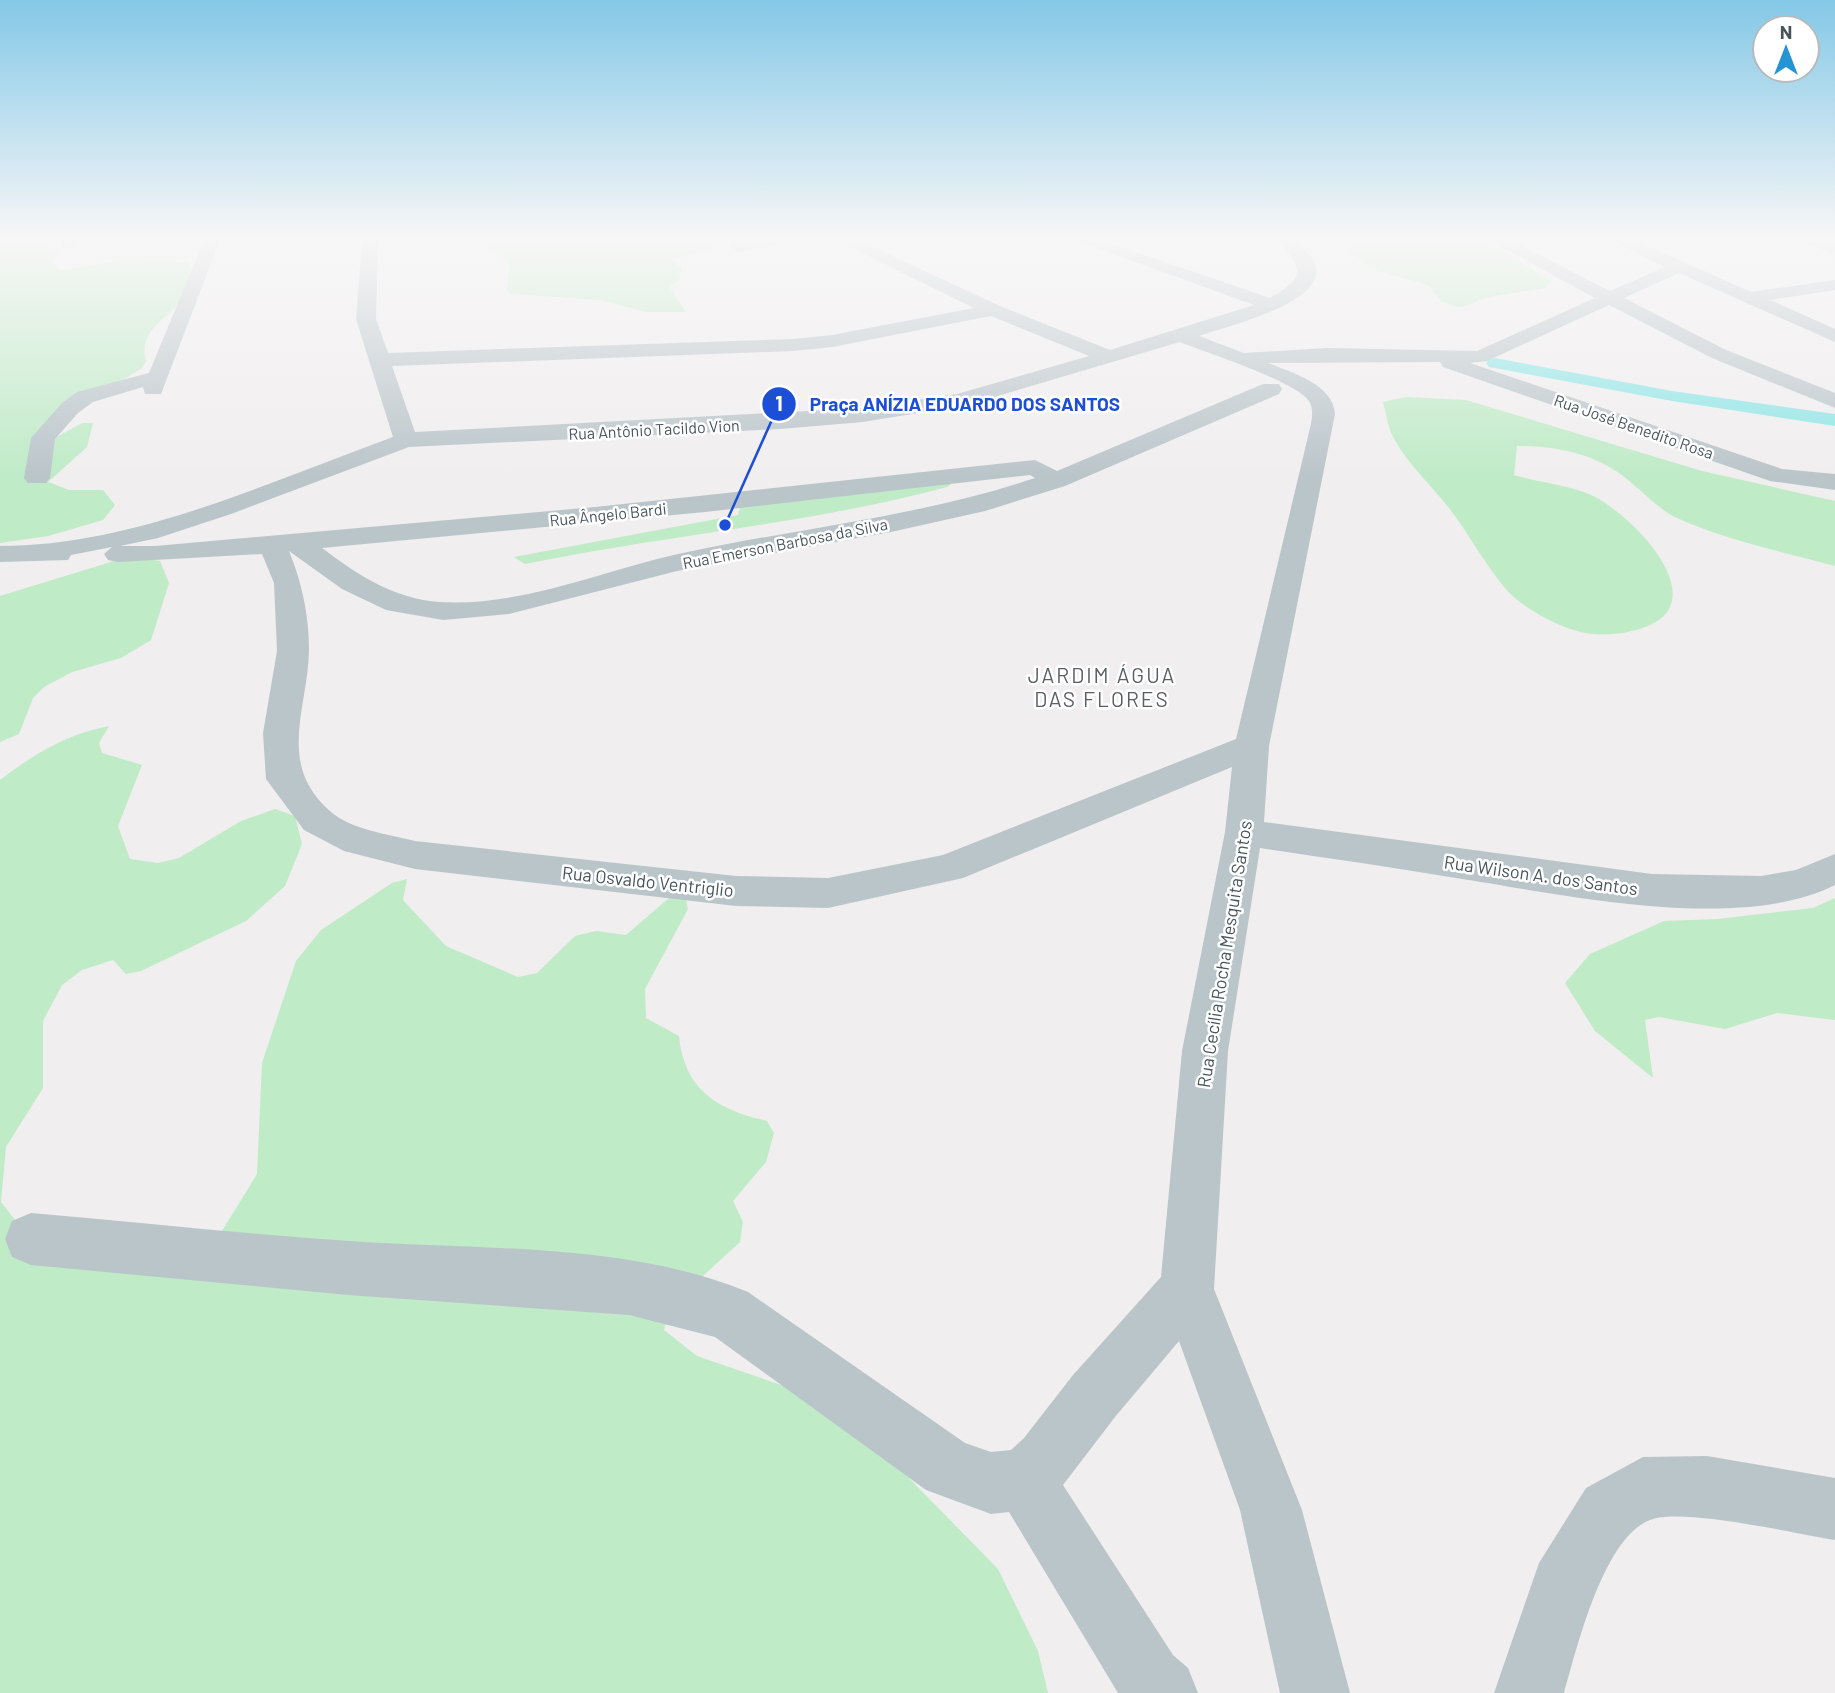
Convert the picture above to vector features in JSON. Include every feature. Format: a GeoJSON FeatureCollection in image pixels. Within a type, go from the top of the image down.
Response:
{"type":"FeatureCollection","features":[{"type":"Feature","properties":{"kind":"street"},"geometry":{"type":"LineString","coordinates":[[37,478],[43,438],[70,408],[85,397],[103,391],[156,383],[181,319]]}},
{"type":"Feature","properties":{"kind":"street"},"geometry":{"type":"LineString","coordinates":[[366,319],[405,440]]}},
{"type":"Feature","properties":{"kind":"street"},"geometry":{"type":"LineString","coordinates":[[379,360],[793,345],[832,341],[946,319]]}},
{"type":"Feature","properties":{"kind":"street"},"geometry":{"type":"LineString","coordinates":[[1015,319],[1110,357]]}},
{"type":"Feature","properties":{"kind":"street","name":"Rua Antônio Tacildo Vion"},"geometry":{"type":"LineString","coordinates":[[152,543],[405,440],[681,429],[863,415],[959,400],[1230,319]]}},
{"type":"Feature","properties":{"kind":"street"},"geometry":{"type":"LineString","coordinates":[[1230,356],[1327,354],[1480,358],[1565,319]]}},
{"type":"Feature","properties":{"kind":"street"},"geometry":{"type":"LineString","coordinates":[[1650,319],[1719,354],[1835,401]]}},
{"type":"Feature","properties":{"kind":"street"},"geometry":{"type":"LineString","coordinates":[[1796,319],[1835,336]]}},
{"type":"Feature","properties":{"kind":"street"},"geometry":{"type":"LineString","coordinates":[[1173,338],[1230,356],[1273,379]]}},
{"type":"Feature","properties":{"kind":"street"},"geometry":{"type":"LineString","coordinates":[[1173,338],[1273,379]]}},
{"type":"Feature","properties":{"kind":"street"},"geometry":{"type":"LineString","coordinates":[[1273,379],[1294,364],[1327,354]]}},
{"type":"Feature","properties":{"kind":"street"},"geometry":{"type":"LineString","coordinates":[[1273,379],[1279,363],[1298,355]]}},
{"type":"Feature","properties":{"kind":"street","name":"Rua José Benedito Rosa"},"geometry":{"type":"LineString","coordinates":[[1435,358],[1779,476],[1835,482]]}},
{"type":"Feature","properties":{"kind":"street","name":"Rua Cecília Rocha Mesquita Santos"},"geometry":{"type":"LineString","coordinates":[[1273,379],[1323,411],[1320,441],[1252,746],[1244,832],[1205,1051],[1187,1289],[1271,1510],[1315,1693]]}},
{"type":"Feature","properties":{"kind":"street","name":"Rua Emerson Barbosa da Silva"},"geometry":{"type":"LineString","coordinates":[[286,544],[373,596],[414,608],[468,610],[678,563],[977,505],[1273,379]]}},
{"type":"Feature","properties":{"kind":"street","name":"Rua Ângelo Bardi"},"geometry":{"type":"LineString","coordinates":[[0,554],[34,554],[152,543],[286,544],[1045,474]]}},
{"type":"Feature","properties":{"kind":"street","name":"Rua Osvaldo Ventriglio"},"geometry":{"type":"LineString","coordinates":[[286,544],[293,651],[280,733],[285,779],[317,821],[358,841],[415,855],[736,891],[828,893],[949,868],[1252,746]]}},
{"type":"Feature","properties":{"kind":"street","name":"Rua Wilson A. dos Santos"},"geometry":{"type":"LineString","coordinates":[[1244,832],[1607,886],[1694,893],[1774,890],[1824,877],[1835,868]]}},
{"type":"Feature","properties":{"kind":"street"},"geometry":{"type":"LineString","coordinates":[[31,1239],[348,1268],[615,1287],[728,1312],[948,1468],[991,1483],[1024,1479],[1046,1460],[1094,1396],[1187,1289]]}},
{"type":"Feature","properties":{"kind":"street"},"geometry":{"type":"LineString","coordinates":[[1024,1479],[1149,1679],[1163,1693]]}},
{"type":"Feature","properties":{"kind":"street"},"geometry":{"type":"LineString","coordinates":[[1529,1693],[1562,1586],[1608,1510],[1643,1488],[1707,1487],[1835,1509]]}},
{"type":"Feature","properties":{"kind":"green space"},"geometry":{"type":"Polygon","coordinates":[[[0,319],[163,319],[147,339],[146,361],[142,368],[75,410],[55,438],[82,423],[93,423],[87,447],[48,482],[69,490],[103,490],[115,505],[103,520],[48,536],[0,543],[0,319]]]}},
{"type":"Feature","properties":{"kind":"green space"},"geometry":{"type":"Polygon","coordinates":[[[1406,397],[1466,400],[1702,471],[1835,501],[1835,566],[1735,539],[1677,518],[1660,508],[1622,475],[1580,454],[1517,446],[1514,475],[1573,489],[1604,502],[1635,527],[1661,560],[1670,577],[1673,594],[1669,609],[1653,624],[1616,634],[1591,634],[1564,626],[1530,609],[1508,591],[1448,506],[1399,448],[1391,433],[1383,402],[1406,397]]]}},
{"type":"Feature","properties":{"kind":"green space"},"geometry":{"type":"Polygon","coordinates":[[[958,479],[947,487],[843,511],[525,564],[514,557],[738,515],[741,504],[958,479]]]}},
{"type":"Feature","properties":{"kind":"green space"},"geometry":{"type":"Polygon","coordinates":[[[143,558],[160,561],[169,583],[151,640],[121,658],[72,672],[44,687],[33,698],[19,734],[0,742],[0,596],[114,561],[143,558]]]}},
{"type":"Feature","properties":{"kind":"green space"},"geometry":{"type":"Polygon","coordinates":[[[109,726],[99,743],[102,753],[142,765],[118,826],[130,859],[158,863],[179,858],[241,821],[275,809],[295,816],[302,844],[285,886],[246,921],[141,971],[126,974],[113,960],[82,970],[62,985],[43,1021],[43,1088],[6,1147],[1,1202],[26,1234],[222,1231],[257,1174],[262,1063],[296,961],[321,930],[392,883],[407,879],[403,900],[446,946],[518,977],[537,973],[575,936],[596,931],[626,935],[669,898],[685,896],[688,909],[645,989],[646,1018],[679,1036],[688,1071],[706,1095],[733,1111],[767,1121],[774,1133],[766,1162],[733,1201],[743,1222],[740,1242],[670,1306],[664,1330],[697,1356],[784,1386],[863,1431],[998,1569],[1038,1651],[1048,1693],[0,1693],[0,780],[52,746],[79,734],[109,726]]]}},
{"type":"Feature","properties":{"kind":"green space"},"geometry":{"type":"Polygon","coordinates":[[[1835,898],[1835,1020],[1777,1013],[1725,1029],[1659,1017],[1645,1020],[1653,1078],[1595,1031],[1565,983],[1590,954],[1664,921],[1718,919],[1813,908],[1835,898]]]}},
{"type":"Feature","properties":{"kind":"waterway"},"geometry":{"type":"LineString","coordinates":[[1495,363],[1672,396],[1835,420]]}},
{"type":"Feature","properties":{"kind":"place","name":"Praça ANÍZIA EDUARDO DOS SANTOS"},"geometry":{"type":"Point","coordinates":[725,525]}},
{"type":"Feature","properties":{"kind":"district","name":"JARDIM ÁGUA DAS FLORES"},"geometry":{"type":"Point","coordinates":[1102,686]}}]}
